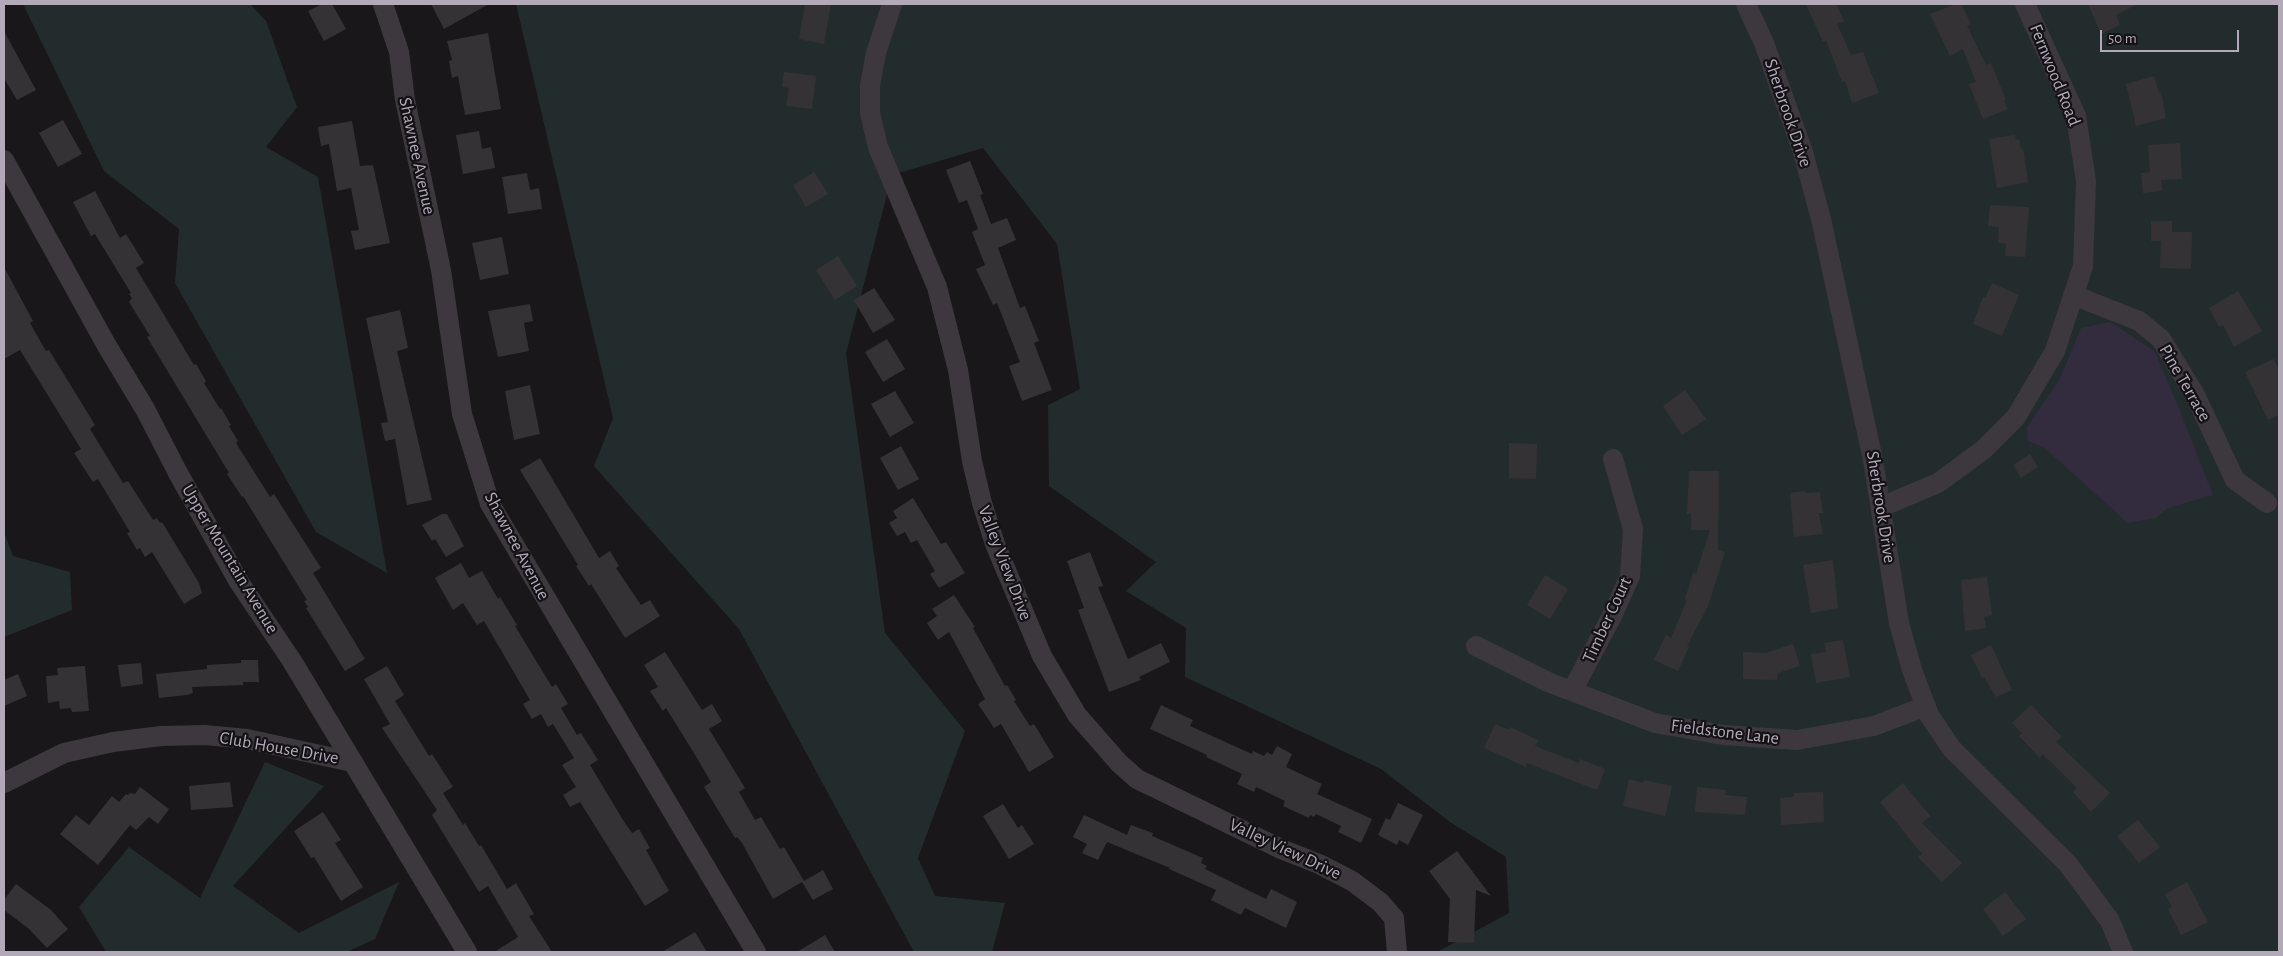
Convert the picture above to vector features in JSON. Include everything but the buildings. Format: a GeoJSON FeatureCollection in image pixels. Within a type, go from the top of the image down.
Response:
{"type":"FeatureCollection","features":[{"type":"Feature","properties":{"kind":"street","name":"Shawnee Avenue"},"geometry":{"type":"LineString","coordinates":[[383,4],[399,52],[405,100],[441,270],[462,414],[490,504],[756,952]]}},
{"type":"Feature","properties":{"kind":"street","name":"Valley View Drive"},"geometry":{"type":"LineString","coordinates":[[892,4],[876,53],[870,85],[870,113],[878,147],[937,287],[958,370],[972,461],[982,503],[995,544],[1042,656],[1076,716],[1119,763],[1137,779],[1281,849],[1319,864],[1352,882],[1380,902],[1394,918],[1397,952]]}},
{"type":"Feature","properties":{"kind":"street","name":"Sherbrook Drive"},"geometry":{"type":"LineString","coordinates":[[1746,4],[1764,43],[1797,134],[1822,219],[1858,385],[1881,507],[1899,623],[1912,670],[1929,715],[1952,749],[2068,864],[2110,921],[2123,952]]}},
{"type":"Feature","properties":{"kind":"street","name":"Fernwood Road"},"geometry":{"type":"LineString","coordinates":[[1881,507],[1938,483],[1983,450],[2016,417],[2055,350],[2083,266],[2086,181],[2076,116],[2025,4]]}},
{"type":"Feature","properties":{"kind":"street","name":"Upper Mountain Avenue"},"geometry":{"type":"LineString","coordinates":[[4,160],[97,329],[145,409],[178,473],[239,582],[292,661],[467,952]]}},
{"type":"Feature","properties":{"kind":"street","name":"Pine Terrace"},"geometry":{"type":"LineString","coordinates":[[2073,295],[2140,321],[2161,339],[2195,395],[2236,480],[2266,503]]}},
{"type":"Feature","properties":{"kind":"street","name":"Timber Court"},"geometry":{"type":"LineString","coordinates":[[1572,691],[1612,616],[1630,576],[1633,529],[1613,459]]}},
{"type":"Feature","properties":{"kind":"street","name":"Fieldstone Lane"},"geometry":{"type":"LineString","coordinates":[[1476,646],[1548,682],[1655,723],[1723,736],[1797,740],[1874,726],[1926,706]]}},
{"type":"Feature","properties":{"kind":"street","name":"Club House Drive"},"geometry":{"type":"LineString","coordinates":[[4,783],[64,753],[113,742],[161,736],[205,735],[247,739],[352,762]]}},
{"type":"Feature","properties":{"kind":"shaded area"},"geometry":{"type":"Polygon","coordinates":[[[23,4],[250,4],[266,21],[297,107],[266,147],[318,177],[387,573],[316,532],[175,283],[179,229],[104,171],[23,4]]]}},
{"type":"Feature","properties":{"kind":"shaded area"},"geometry":{"type":"Polygon","coordinates":[[[516,4],[2279,4],[2279,952],[1437,952],[1509,913],[1506,857],[1450,822],[1381,769],[1185,677],[1186,628],[1126,591],[1156,562],[1049,486],[1048,405],[1080,389],[1057,244],[983,148],[892,175],[846,353],[885,633],[965,731],[918,858],[935,896],[1005,903],[992,952],[914,952],[739,629],[594,466],[613,418],[516,4]]]}},
{"type":"Feature","properties":{"kind":"shaded area"},"geometry":{"type":"Polygon","coordinates":[[[2110,322],[2155,352],[2213,495],[2168,508],[2155,518],[2128,523],[2045,448],[2028,441],[2027,427],[2059,381],[2081,328],[2110,322]]]}},
{"type":"Feature","properties":{"kind":"shaded area"},"geometry":{"type":"Polygon","coordinates":[[[4,532],[13,556],[70,572],[72,610],[4,637],[4,532]]]}},
{"type":"Feature","properties":{"kind":"shaded area"},"geometry":{"type":"Polygon","coordinates":[[[265,762],[324,786],[233,886],[299,933],[399,882],[375,939],[347,952],[106,952],[79,907],[129,847],[200,898],[265,762]]]}}]}
